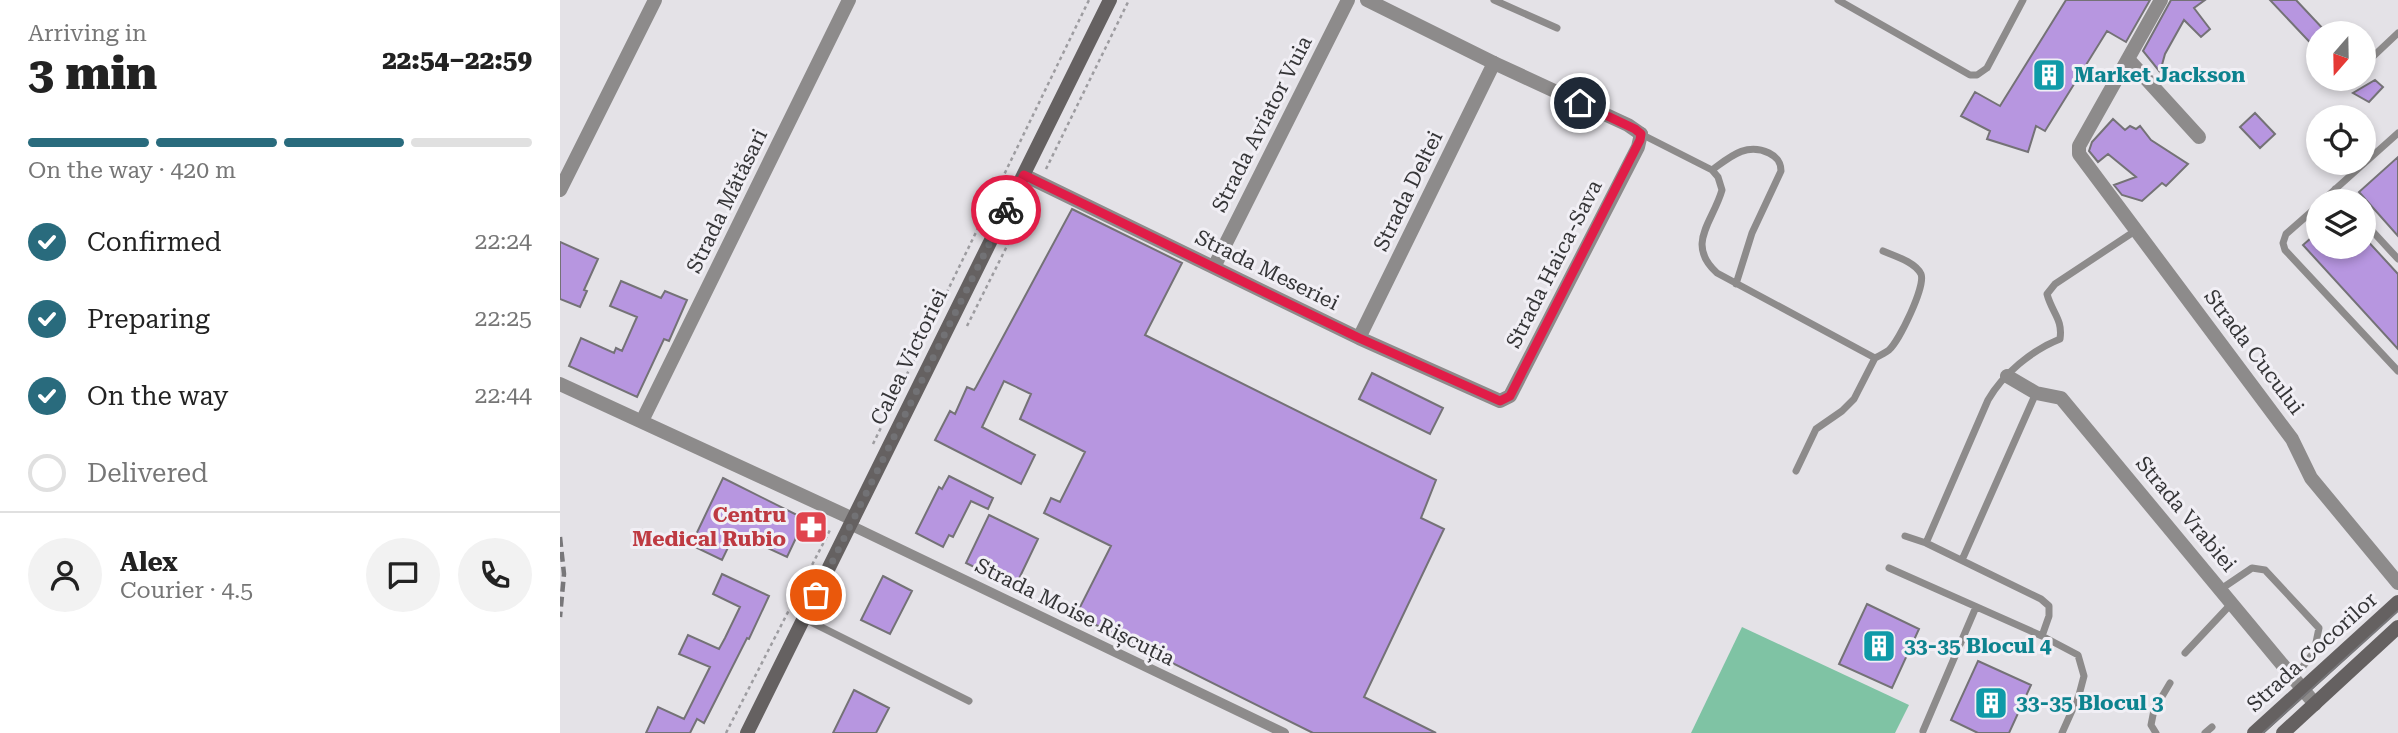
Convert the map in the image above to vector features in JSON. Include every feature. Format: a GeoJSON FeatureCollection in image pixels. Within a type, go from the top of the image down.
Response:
{"type":"FeatureCollection","features":[{"type":"Feature","properties":{"kind":"main road","name":"Calea Victoriei"},"geometry":{"type":"LineString","coordinates":[[747,733],[1110,0]]}},
{"type":"Feature","properties":{"kind":"main road","name":"Strada Cocorilor"},"geometry":{"type":"LineString","coordinates":[[2254,733],[2299,683],[2398,602]]}},
{"type":"Feature","properties":{"kind":"main road","name":"Strada Cocorilor"},"geometry":{"type":"LineString","coordinates":[[2283,733],[2398,627]]}},
{"type":"Feature","properties":{"kind":"street"},"geometry":{"type":"LineString","coordinates":[[560,190],[655,0]]}},
{"type":"Feature","properties":{"kind":"street","name":"Strada Mătăsari"},"geometry":{"type":"LineString","coordinates":[[642,421],[849,0]]}},
{"type":"Feature","properties":{"kind":"street","name":"Strada Aviator Vuia"},"geometry":{"type":"LineString","coordinates":[[1214,267],[1348,0]]}},
{"type":"Feature","properties":{"kind":"street"},"geometry":{"type":"LineString","coordinates":[[1367,0],[1628,125],[1641,134]]}},
{"type":"Feature","properties":{"kind":"street"},"geometry":{"type":"LineString","coordinates":[[2161,0],[2128,59],[2199,137]]}},
{"type":"Feature","properties":{"kind":"street","name":"Strada Cucului"},"geometry":{"type":"LineString","coordinates":[[2128,59],[2079,146],[2081,159],[2292,439],[2311,478],[2398,583]]}},
{"type":"Feature","properties":{"kind":"street","name":"Strada Deltei"},"geometry":{"type":"LineString","coordinates":[[1359,338],[1494,63]]}},
{"type":"Feature","properties":{"kind":"street","name":"Strada Haica-Sava"},"geometry":{"type":"LineString","coordinates":[[1494,400],[1500,401],[1510,396],[1638,147],[1641,134]]}},
{"type":"Feature","properties":{"kind":"street","name":"Strada Meseriei"},"geometry":{"type":"LineString","coordinates":[[1024,175],[1359,338],[1494,400]]}},
{"type":"Feature","properties":{"kind":"street","name":"Strada Vrabiei"},"geometry":{"type":"LineString","coordinates":[[2007,376],[2036,393],[2062,398],[2315,704]]}},
{"type":"Feature","properties":{"kind":"street"},"geometry":{"type":"LineString","coordinates":[[560,384],[839,513],[852,522]]}},
{"type":"Feature","properties":{"kind":"street","name":"Strada Moise Rișcuția"},"geometry":{"type":"LineString","coordinates":[[852,522],[1284,733]]}},
{"type":"Feature","properties":{"kind":"lane"},"geometry":{"type":"LineString","coordinates":[[1494,0],[1557,28]]}},
{"type":"Feature","properties":{"kind":"lane"},"geometry":{"type":"LineString","coordinates":[[1838,0],[1970,75],[1977,75],[1987,68],[2023,0]]}},
{"type":"Feature","properties":{"kind":"lane"},"geometry":{"type":"LineString","coordinates":[[2376,54],[2398,33]]}},
{"type":"Feature","properties":{"kind":"lane"},"geometry":{"type":"LineString","coordinates":[[2336,189],[2398,133]]}},
{"type":"Feature","properties":{"kind":"lane"},"geometry":{"type":"LineString","coordinates":[[1641,134],[1712,170],[1718,177],[1722,190],[1702,238],[1703,258],[1717,273],[1875,358]]}},
{"type":"Feature","properties":{"kind":"lane"},"geometry":{"type":"LineString","coordinates":[[1712,170],[1748,148],[1772,154],[1781,164],[1781,171],[1752,233],[1736,284]]}},
{"type":"Feature","properties":{"kind":"lane"},"geometry":{"type":"LineString","coordinates":[[2306,216],[2286,234],[2283,243],[2285,250],[2398,371]]}},
{"type":"Feature","properties":{"kind":"lane"},"geometry":{"type":"LineString","coordinates":[[1926,544],[1996,385],[2036,352],[2060,339],[2062,326],[2046,295],[2054,284],[2135,231]]}},
{"type":"Feature","properties":{"kind":"lane"},"geometry":{"type":"LineString","coordinates":[[2376,235],[2398,259]]}},
{"type":"Feature","properties":{"kind":"lane"},"geometry":{"type":"LineString","coordinates":[[1796,471],[1816,429],[1854,399],[1875,358],[1890,349],[1920,290],[1923,280],[1920,272],[1883,251]]}},
{"type":"Feature","properties":{"kind":"lane"},"geometry":{"type":"LineString","coordinates":[[1962,560],[2036,393]]}},
{"type":"Feature","properties":{"kind":"lane"},"geometry":{"type":"LineString","coordinates":[[1905,536],[1962,560],[2041,599],[2049,606],[2049,616],[2042,636]]}},
{"type":"Feature","properties":{"kind":"lane"},"geometry":{"type":"LineString","coordinates":[[1889,568],[2042,636],[2078,655],[2084,676],[2079,695],[2062,733]]}},
{"type":"Feature","properties":{"kind":"lane"},"geometry":{"type":"LineString","coordinates":[[2221,589],[2252,568],[2264,570],[2319,628],[2314,652],[2299,683]]}},
{"type":"Feature","properties":{"kind":"lane"},"geometry":{"type":"LineString","coordinates":[[2185,653],[2232,603]]}},
{"type":"Feature","properties":{"kind":"lane"},"geometry":{"type":"LineString","coordinates":[[1923,731],[1976,607]]}},
{"type":"Feature","properties":{"kind":"lane"},"geometry":{"type":"LineString","coordinates":[[804,619],[970,701]]}},
{"type":"Feature","properties":{"kind":"lane"},"geometry":{"type":"LineString","coordinates":[[2156,733],[2151,724],[2154,710],[2170,683]]}},
{"type":"Feature","properties":{"kind":"path"},"geometry":{"type":"LineString","coordinates":[[869,452],[1089,0]]}},
{"type":"Feature","properties":{"kind":"path"},"geometry":{"type":"LineString","coordinates":[[726,733],[839,513]]}},
{"type":"Feature","properties":{"kind":"green space"},"geometry":{"type":"Polygon","coordinates":[[[1742,627],[1909,705],[1895,733],[1691,733],[1742,627]]]}},
{"type":"Feature","properties":{"kind":"building","name":"Market Jackson"},"geometry":{"type":"Polygon","coordinates":[[[2066,0],[2150,0],[2126,42],[2107,31],[2045,131],[2036,126],[2028,152],[1987,139],[1990,131],[1961,116],[1975,92],[2000,106],[2066,0]]]}},
{"type":"Feature","properties":{"kind":"building"},"geometry":{"type":"Polygon","coordinates":[[[2171,0],[2205,0],[2194,8],[2210,29],[2201,37],[2184,20],[2165,54],[2160,72],[2143,51],[2171,0]]]}},
{"type":"Feature","properties":{"kind":"building"},"geometry":{"type":"Polygon","coordinates":[[[2270,0],[2296,0],[2316,21],[2306,21],[2306,38],[2270,0]]]}},
{"type":"Feature","properties":{"kind":"building"},"geometry":{"type":"Polygon","coordinates":[[[2376,81],[2383,87],[2369,102],[2353,93],[2376,91],[2376,81]]]}},
{"type":"Feature","properties":{"kind":"building"},"geometry":{"type":"Polygon","coordinates":[[[2255,113],[2275,134],[2260,148],[2240,127],[2255,113]]]}},
{"type":"Feature","properties":{"kind":"building"},"geometry":{"type":"Polygon","coordinates":[[[2113,119],[2125,130],[2130,126],[2136,129],[2140,126],[2151,140],[2188,164],[2166,186],[2162,183],[2142,201],[2122,195],[2114,185],[2136,177],[2108,154],[2098,162],[2089,151],[2092,142],[2113,119]]]}},
{"type":"Feature","properties":{"kind":"building"},"geometry":{"type":"Polygon","coordinates":[[[2398,157],[2398,236],[2376,211],[2376,189],[2362,189],[2398,157]]]}},
{"type":"Feature","properties":{"kind":"building"},"geometry":{"type":"Polygon","coordinates":[[[1072,209],[1182,263],[1145,335],[1436,480],[1421,518],[1444,529],[1364,697],[1436,733],[1313,733],[1076,615],[1111,546],[1044,513],[1051,498],[1060,502],[1085,452],[1020,419],[1031,394],[1004,381],[982,427],[1035,455],[1021,484],[935,440],[950,411],[955,414],[967,387],[974,390],[976,387],[1072,209]]]}},
{"type":"Feature","properties":{"kind":"building"},"geometry":{"type":"Polygon","coordinates":[[[560,242],[598,259],[584,290],[587,291],[580,307],[560,299],[560,242]]]}},
{"type":"Feature","properties":{"kind":"building"},"geometry":{"type":"Polygon","coordinates":[[[2376,250],[2398,274],[2398,349],[2316,259],[2376,259],[2376,250]]]}},
{"type":"Feature","properties":{"kind":"building"},"geometry":{"type":"Polygon","coordinates":[[[621,281],[661,298],[665,291],[687,300],[669,341],[664,339],[637,397],[569,366],[581,338],[614,353],[616,348],[622,351],[637,317],[610,306],[621,281]]]}},
{"type":"Feature","properties":{"kind":"building"},"geometry":{"type":"Polygon","coordinates":[[[1372,373],[1443,408],[1430,434],[1359,399],[1372,373]]]}},
{"type":"Feature","properties":{"kind":"building"},"geometry":{"type":"Polygon","coordinates":[[[949,476],[993,498],[988,509],[971,501],[953,537],[949,535],[943,547],[916,533],[939,487],[942,489],[949,476]]]}},
{"type":"Feature","properties":{"kind":"building"},"geometry":{"type":"Polygon","coordinates":[[[723,478],[805,519],[787,557],[735,533],[722,560],[691,545],[723,478]]]}},
{"type":"Feature","properties":{"kind":"building"},"geometry":{"type":"Polygon","coordinates":[[[989,515],[1038,539],[1015,587],[966,563],[989,515]]]}},
{"type":"Feature","properties":{"kind":"building"},"geometry":{"type":"Polygon","coordinates":[[[722,574],[769,596],[749,639],[747,638],[704,723],[697,719],[690,733],[646,733],[658,707],[684,719],[710,667],[679,654],[688,635],[719,649],[740,607],[713,594],[722,574]]]}},
{"type":"Feature","properties":{"kind":"building"},"geometry":{"type":"Polygon","coordinates":[[[883,576],[912,591],[890,634],[861,620],[883,576]]]}},
{"type":"Feature","properties":{"kind":"building","name":"33-35 Blocul 4"},"geometry":{"type":"Polygon","coordinates":[[[1867,604],[1919,629],[1892,688],[1839,664],[1867,604]]]}},
{"type":"Feature","properties":{"kind":"building","name":"33-35 Blocul 3"},"geometry":{"type":"Polygon","coordinates":[[[1978,661],[2031,685],[2009,733],[1978,733],[1951,720],[1978,661]]]}},
{"type":"Feature","properties":{"kind":"building"},"geometry":{"type":"Polygon","coordinates":[[[854,690],[889,708],[876,733],[833,733],[854,690]]]}},
{"type":"Feature","properties":{"kind":"tram line"},"geometry":{"type":"LineString","coordinates":[[2263,733],[2398,611]]}},
{"type":"Feature","properties":{"kind":"railway"},"geometry":{"type":"LineString","coordinates":[[560,537],[564,574],[560,617]]}},
{"type":"Feature","properties":{"kind":"way so far"},"geometry":{"type":"LineString","coordinates":[[816,595],[1006,210]]}},
{"type":"Feature","properties":{"kind":"place","name":"Market Jackson"},"geometry":{"type":"Point","coordinates":[2049,75]}},
{"type":"Feature","properties":{"kind":"place","name":"Centru Medical Rubio"},"geometry":{"type":"Point","coordinates":[811,527]}},
{"type":"Feature","properties":{"kind":"place","name":"33-35 Blocul 4"},"geometry":{"type":"Point","coordinates":[1879,646]}},
{"type":"Feature","properties":{"kind":"place","name":"33-35 Blocul 3"},"geometry":{"type":"Point","coordinates":[1991,703]}},
{"type":"Feature","properties":{"kind":"route"},"geometry":{"type":"LineString","coordinates":[[1006,210],[1024,175],[1359,338],[1500,401],[1510,396],[1640,140],[1641,134],[1635,129],[1580,103]]}}]}
